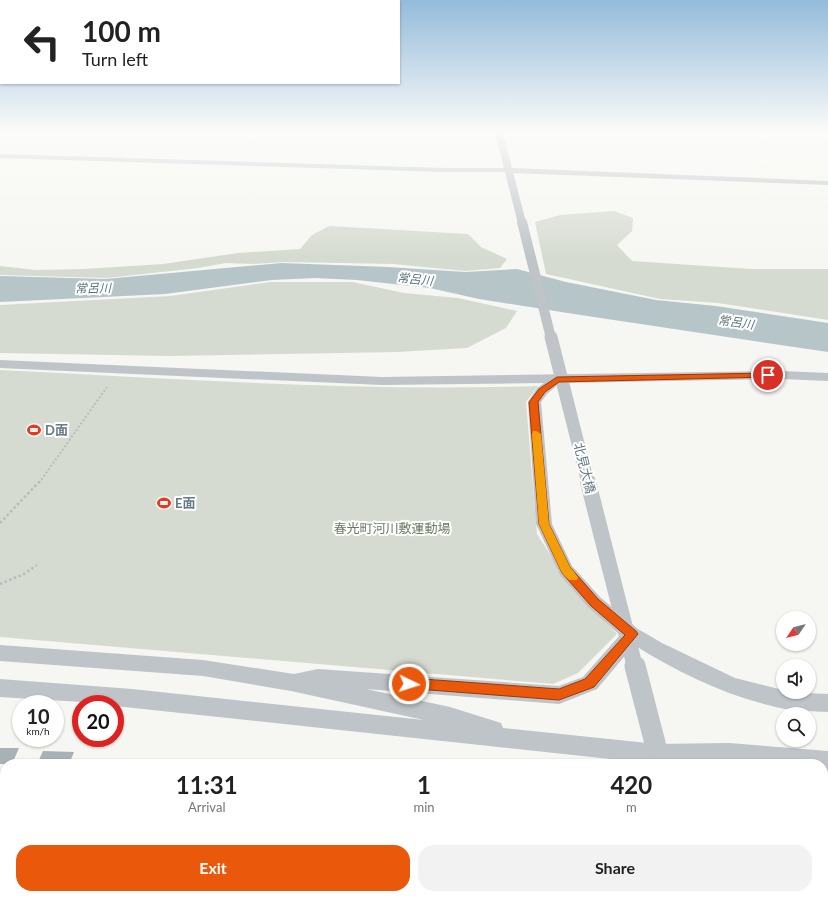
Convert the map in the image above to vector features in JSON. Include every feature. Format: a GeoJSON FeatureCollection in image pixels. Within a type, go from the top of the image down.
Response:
{"type":"FeatureCollection","features":[{"type":"Feature","properties":{"kind":"street","name":"北見大橋"},"geometry":{"type":"LineString","coordinates":[[510,174],[658,757]]}},
{"type":"Feature","properties":{"kind":"street"},"geometry":{"type":"LineString","coordinates":[[577,174],[828,183]]}},
{"type":"Feature","properties":{"kind":"street"},"geometry":{"type":"LineString","coordinates":[[0,364],[382,381],[782,375],[828,377]]}},
{"type":"Feature","properties":{"kind":"street"},"geometry":{"type":"LineString","coordinates":[[557,379],[542,390],[534,402],[544,524],[566,570],[594,602],[632,634],[684,664],[732,686],[786,700],[828,703]]}},
{"type":"Feature","properties":{"kind":"street"},"geometry":{"type":"LineString","coordinates":[[291,682],[318,677],[559,695],[590,683],[632,634]]}},
{"type":"Feature","properties":{"kind":"street"},"geometry":{"type":"LineString","coordinates":[[0,653],[203,668],[291,682],[450,716],[523,739]]}},
{"type":"Feature","properties":{"kind":"street"},"geometry":{"type":"LineString","coordinates":[[0,688],[132,698],[523,739],[658,757],[729,753],[803,759]]}},
{"type":"Feature","properties":{"kind":"path"},"geometry":{"type":"LineString","coordinates":[[0,523],[37,485],[107,387]]}},
{"type":"Feature","properties":{"kind":"path"},"geometry":{"type":"LineString","coordinates":[[0,584],[24,574],[37,565]]}},
{"type":"Feature","properties":{"kind":"green space"},"geometry":{"type":"Polygon","coordinates":[[[614,211],[633,218],[632,231],[617,245],[632,261],[751,269],[828,269],[828,320],[718,303],[660,299],[546,274],[535,222],[560,215],[614,211]]]}},
{"type":"Feature","properties":{"kind":"green space"},"geometry":{"type":"Polygon","coordinates":[[[329,226],[468,234],[481,247],[507,259],[500,268],[465,271],[393,264],[284,262],[253,264],[226,263],[198,268],[107,278],[0,275],[0,266],[36,270],[83,269],[163,264],[238,253],[300,249],[312,235],[329,226]]]}},
{"type":"Feature","properties":{"kind":"green space"},"geometry":{"type":"Polygon","coordinates":[[[271,282],[352,282],[404,293],[458,298],[517,311],[506,328],[467,348],[398,352],[170,356],[0,353],[0,305],[170,296],[271,282]]]}},
{"type":"Feature","properties":{"kind":"green space","name":"春光町河川敷運動場"},"geometry":{"type":"Polygon","coordinates":[[[0,370],[202,381],[336,386],[538,386],[526,402],[537,534],[566,580],[617,634],[578,673],[553,684],[0,637],[0,370]]]}},
{"type":"Feature","properties":{"kind":"water","name":"常呂川"},"geometry":{"type":"Polygon","coordinates":[[[282,263],[388,267],[465,272],[517,269],[566,282],[656,300],[716,306],[828,323],[828,352],[479,299],[430,288],[357,280],[315,278],[272,280],[165,294],[0,302],[0,276],[105,279],[282,263]]]}},
{"type":"Feature","properties":{"kind":"building"},"geometry":{"type":"Polygon","coordinates":[[[0,748],[19,748],[14,759],[0,759],[0,748]]]}},
{"type":"Feature","properties":{"kind":"building"},"geometry":{"type":"Polygon","coordinates":[[[43,751],[74,752],[71,759],[39,759],[43,751]]]}},
{"type":"Feature","properties":{"kind":"slow traffic"},"geometry":{"type":"LineString","coordinates":[[536,434],[544,524],[566,570],[573,577]]}},
{"type":"Feature","properties":{"kind":"place","name":"D面"},"geometry":{"type":"Point","coordinates":[34,430]}},
{"type":"Feature","properties":{"kind":"place","name":"E面"},"geometry":{"type":"Point","coordinates":[164,503]}},
{"type":"Feature","properties":{"kind":"route"},"geometry":{"type":"LineString","coordinates":[[409,684],[559,695],[590,683],[632,634],[594,602],[566,570],[544,524],[534,402],[542,390],[557,379],[768,375]]}}]}
